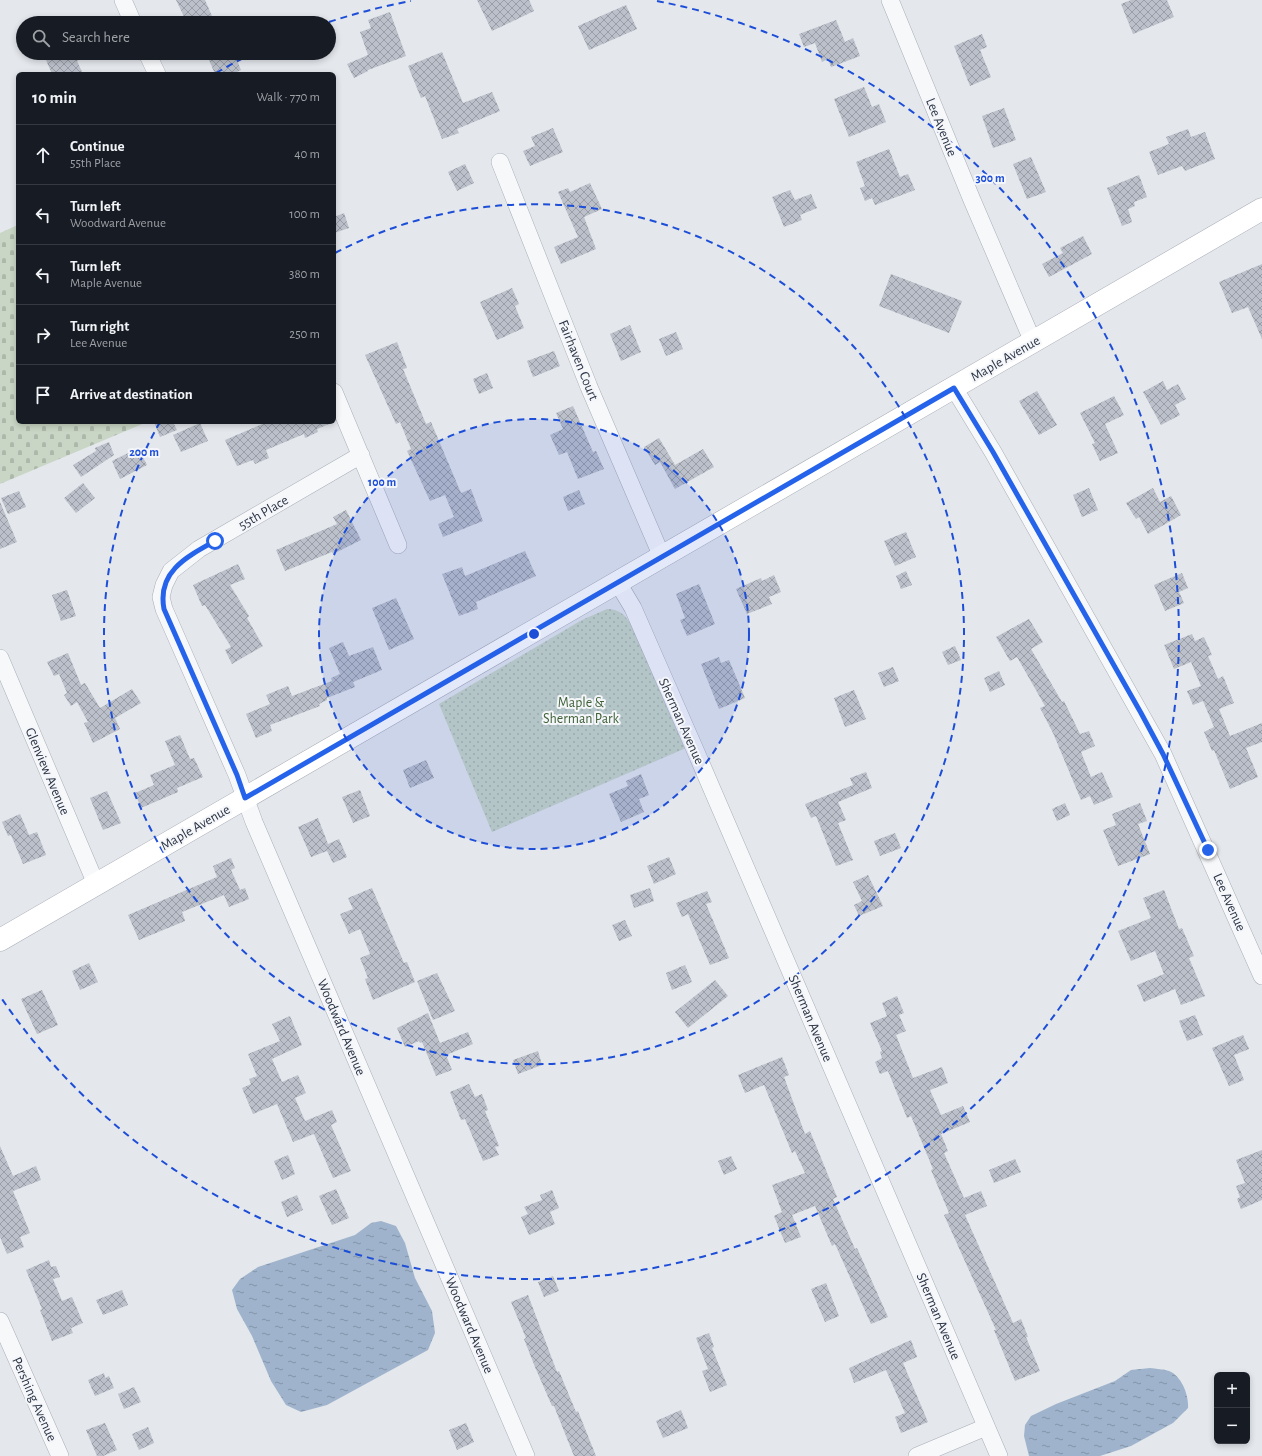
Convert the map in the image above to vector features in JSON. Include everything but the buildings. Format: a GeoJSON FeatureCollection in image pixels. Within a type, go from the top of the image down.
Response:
{"type":"FeatureCollection","features":[{"type":"Feature","properties":{"kind":"main road","name":"Maple Avenue"},"geometry":{"type":"LineString","coordinates":[[0,940],[1262,209]]}},
{"type":"Feature","properties":{"kind":"street"},"geometry":{"type":"LineString","coordinates":[[123,0],[130,16]]}},
{"type":"Feature","properties":{"kind":"street","name":"Lee Avenue"},"geometry":{"type":"LineString","coordinates":[[890,0],[969,193],[1033,342]]}},
{"type":"Feature","properties":{"kind":"street"},"geometry":{"type":"LineString","coordinates":[[150,60],[156,72]]}},
{"type":"Feature","properties":{"kind":"street","name":"Fairhaven Court"},"geometry":{"type":"LineString","coordinates":[[500,162],[589,387],[662,557]]}},
{"type":"Feature","properties":{"kind":"street","name":"Lee Avenue"},"geometry":{"type":"LineString","coordinates":[[954,388],[993,452],[1163,754],[1262,976]]}},
{"type":"Feature","properties":{"kind":"street"},"geometry":{"type":"LineString","coordinates":[[336,397],[398,545]]}},
{"type":"Feature","properties":{"kind":"street","name":"55th Place"},"geometry":{"type":"LineString","coordinates":[[162,597],[164,585],[171,571],[200,549],[361,455]]}},
{"type":"Feature","properties":{"kind":"street","name":"Sherman Avenue"},"geometry":{"type":"LineString","coordinates":[[618,583],[632,608],[696,752],[999,1456]]}},
{"type":"Feature","properties":{"kind":"street","name":"Woodward Avenue"},"geometry":{"type":"LineString","coordinates":[[162,597],[164,609],[237,775],[254,822],[526,1456]]}},
{"type":"Feature","properties":{"kind":"street","name":"Glenview Avenue"},"geometry":{"type":"LineString","coordinates":[[0,658],[96,884]]}},
{"type":"Feature","properties":{"kind":"street","name":"Pershing Avenue"},"geometry":{"type":"LineString","coordinates":[[0,1320],[60,1456]]}},
{"type":"Feature","properties":{"kind":"street"},"geometry":{"type":"LineString","coordinates":[[917,1456],[986,1427]]}},
{"type":"Feature","properties":{"kind":"green space"},"geometry":{"type":"Polygon","coordinates":[[[16,226],[16,424],[142,424],[0,484],[0,233],[16,226]]]}},
{"type":"Feature","properties":{"kind":"green space","name":"Maple & Sherman Park"},"geometry":{"type":"Polygon","coordinates":[[[607,609],[616,610],[622,614],[632,626],[686,748],[492,832],[439,704],[582,620],[607,609]]]}},
{"type":"Feature","properties":{"kind":"water"},"geometry":{"type":"Polygon","coordinates":[[[381,1221],[396,1226],[405,1243],[415,1278],[432,1311],[435,1333],[428,1350],[327,1405],[301,1412],[286,1405],[271,1381],[252,1336],[237,1309],[232,1290],[240,1279],[258,1267],[355,1235],[371,1223],[381,1221]]]}},
{"type":"Feature","properties":{"kind":"water"},"geometry":{"type":"Polygon","coordinates":[[[1150,1368],[1169,1371],[1178,1377],[1184,1387],[1188,1408],[1173,1423],[1131,1446],[1100,1456],[1029,1456],[1024,1436],[1025,1425],[1031,1416],[1056,1404],[1115,1381],[1131,1370],[1150,1368]]]}},
{"type":"Feature","properties":{"kind":"route"},"geometry":{"type":"LineString","coordinates":[[215,541],[200,549],[171,571],[164,585],[162,597],[164,609],[237,775],[245,798],[954,388],[993,452],[1141,713],[1163,754],[1208,850]]}}]}
